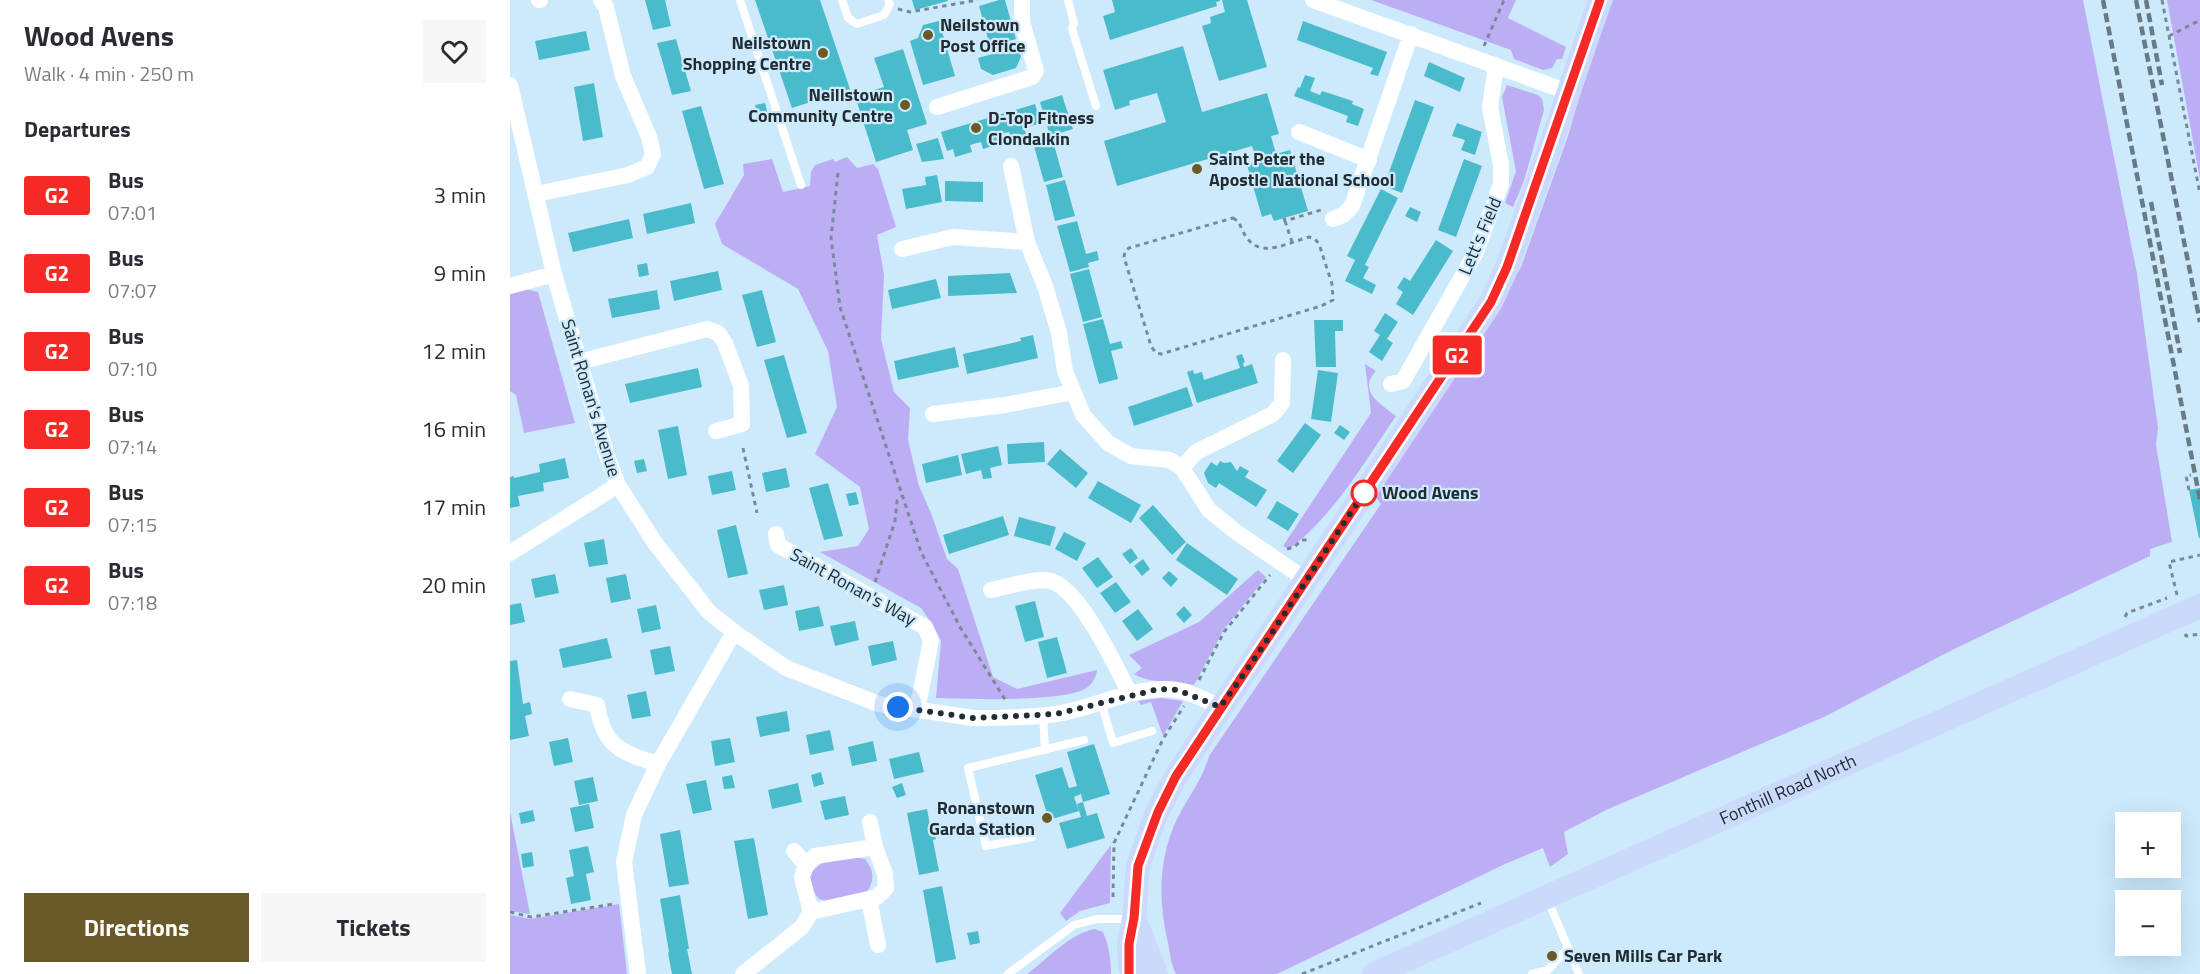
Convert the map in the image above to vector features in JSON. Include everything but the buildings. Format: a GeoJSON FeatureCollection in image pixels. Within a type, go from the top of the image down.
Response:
{"type":"FeatureCollection","features":[{"type":"Feature","properties":{"kind":"street"},"geometry":{"type":"LineString","coordinates":[[536,194],[628,175],[647,167],[654,154],[623,76],[606,7],[601,0]]}},
{"type":"Feature","properties":{"kind":"street"},"geometry":{"type":"LineString","coordinates":[[937,107],[1032,77],[1036,71],[1022,22],[1022,0]]}},
{"type":"Feature","properties":{"kind":"street"},"geometry":{"type":"LineString","coordinates":[[1313,0],[1568,92]]}},
{"type":"Feature","properties":{"kind":"street"},"geometry":{"type":"LineString","coordinates":[[1130,971],[1129,944],[1134,918],[1138,866],[1158,812],[1176,776],[1220,707],[1254,660],[1305,579],[1491,302],[1507,267],[1600,0]]}},
{"type":"Feature","properties":{"kind":"street"},"geometry":{"type":"LineString","coordinates":[[1327,214],[1343,215],[1352,206],[1411,34]]}},
{"type":"Feature","properties":{"kind":"street","name":"Lett's Field"},"geometry":{"type":"LineString","coordinates":[[1391,384],[1403,381],[1465,275],[1484,234],[1501,184],[1501,165],[1490,107],[1495,65]]}},
{"type":"Feature","properties":{"kind":"street","name":"Saint Ronan's Avenue"},"geometry":{"type":"LineString","coordinates":[[510,85],[513,114],[536,194],[554,274],[607,456],[618,485],[655,543],[709,612],[786,668],[879,704],[973,718],[1043,715],[1056,714],[1130,694],[1159,689],[1178,690],[1220,707]]}},
{"type":"Feature","properties":{"kind":"street"},"geometry":{"type":"LineString","coordinates":[[1299,132],[1369,160]]}},
{"type":"Feature","properties":{"kind":"street"},"geometry":{"type":"LineString","coordinates":[[1011,166],[1027,242],[1045,286],[1059,333],[1065,371],[1083,415],[1107,442],[1131,456],[1170,460],[1182,468],[1209,510],[1236,532],[1305,579]]}},
{"type":"Feature","properties":{"kind":"street"},"geometry":{"type":"LineString","coordinates":[[902,249],[953,237],[1027,242]]}},
{"type":"Feature","properties":{"kind":"street"},"geometry":{"type":"LineString","coordinates":[[510,286],[554,274]]}},
{"type":"Feature","properties":{"kind":"street"},"geometry":{"type":"LineString","coordinates":[[579,362],[707,329],[718,333],[725,343],[741,386],[742,424],[716,431]]}},
{"type":"Feature","properties":{"kind":"street"},"geometry":{"type":"LineString","coordinates":[[1182,468],[1196,452],[1273,414],[1282,403],[1283,360]]}},
{"type":"Feature","properties":{"kind":"street"},"geometry":{"type":"LineString","coordinates":[[933,414],[1005,405],[1073,392]]}},
{"type":"Feature","properties":{"kind":"street"},"geometry":{"type":"LineString","coordinates":[[510,553],[618,485]]}},
{"type":"Feature","properties":{"kind":"street","name":"Saint Ronan's Way"},"geometry":{"type":"LineString","coordinates":[[776,534],[778,545],[925,627],[931,641],[917,710]]}},
{"type":"Feature","properties":{"kind":"street"},"geometry":{"type":"LineString","coordinates":[[991,590],[1051,581],[1068,592],[1089,619],[1130,694]]}},
{"type":"Feature","properties":{"kind":"street","name":"Fonthill Road North"},"geometry":{"type":"LineString","coordinates":[[1374,974],[1547,898],[2182,603]]}},
{"type":"Feature","properties":{"kind":"street"},"geometry":{"type":"LineString","coordinates":[[638,974],[624,862],[634,814],[658,764],[734,632]]}},
{"type":"Feature","properties":{"kind":"street"},"geometry":{"type":"LineString","coordinates":[[570,699],[597,705],[600,725],[614,746],[631,756],[658,764]]}},
{"type":"Feature","properties":{"kind":"street"},"geometry":{"type":"LineString","coordinates":[[743,974],[802,927],[812,912],[877,897],[886,888],[885,874],[874,847],[870,822]]}},
{"type":"Feature","properties":{"kind":"street"},"geometry":{"type":"LineString","coordinates":[[812,912],[802,877],[806,866],[815,856],[874,847]]}},
{"type":"Feature","properties":{"kind":"street"},"geometry":{"type":"LineString","coordinates":[[794,851],[806,866]]}},
{"type":"Feature","properties":{"kind":"street"},"geometry":{"type":"LineString","coordinates":[[869,899],[878,945]]}},
{"type":"Feature","properties":{"kind":"street"},"geometry":{"type":"LineString","coordinates":[[1134,918],[1156,974]]}},
{"type":"Feature","properties":{"kind":"lane"},"geometry":{"type":"LineString","coordinates":[[740,0],[801,185]]}},
{"type":"Feature","properties":{"kind":"lane"},"geometry":{"type":"LineString","coordinates":[[842,0],[848,18],[857,24],[884,15],[888,4]]}},
{"type":"Feature","properties":{"kind":"lane"},"geometry":{"type":"LineString","coordinates":[[1068,0],[1074,23],[1072,29],[1096,106]]}},
{"type":"Feature","properties":{"kind":"lane"},"geometry":{"type":"LineString","coordinates":[[1101,702],[1113,743],[1152,731]]}},
{"type":"Feature","properties":{"kind":"lane"},"geometry":{"type":"LineString","coordinates":[[1043,715],[1045,750]]}},
{"type":"Feature","properties":{"kind":"lane"},"geometry":{"type":"LineString","coordinates":[[1032,837],[986,846],[969,768],[1084,741]]}},
{"type":"Feature","properties":{"kind":"lane"},"geometry":{"type":"LineString","coordinates":[[1547,898],[1579,974]]}},
{"type":"Feature","properties":{"kind":"lane"},"geometry":{"type":"LineString","coordinates":[[1008,974],[1074,925],[1098,919],[1134,918]]}},
{"type":"Feature","properties":{"kind":"lane"},"geometry":{"type":"LineString","coordinates":[[1532,974],[1548,970],[1567,949]]}},
{"type":"Feature","properties":{"kind":"path"},"geometry":{"type":"LineString","coordinates":[[888,4],[910,12],[978,0]]}},
{"type":"Feature","properties":{"kind":"path"},"geometry":{"type":"LineString","coordinates":[[1484,46],[1504,0]]}},
{"type":"Feature","properties":{"kind":"path"},"geometry":{"type":"LineString","coordinates":[[2162,0],[2200,194]]}},
{"type":"Feature","properties":{"kind":"path"},"geometry":{"type":"LineString","coordinates":[[2169,36],[2200,20]]}},
{"type":"Feature","properties":{"kind":"path"},"geometry":{"type":"LineString","coordinates":[[838,173],[831,238],[840,307],[921,552],[960,627],[1006,701]]}},
{"type":"Feature","properties":{"kind":"path"},"geometry":{"type":"LineString","coordinates":[[1292,242],[1285,219],[1327,214]]}},
{"type":"Feature","properties":{"kind":"path"},"geometry":{"type":"LineString","coordinates":[[1233,218],[1239,222],[1244,236],[1259,248],[1268,249],[1292,242],[1309,237],[1315,239],[1319,244],[1334,293],[1333,300],[1161,354],[1153,350],[1124,257],[1125,251],[1233,218]]}},
{"type":"Feature","properties":{"kind":"path"},"geometry":{"type":"LineString","coordinates":[[742,448],[757,513]]}},
{"type":"Feature","properties":{"kind":"path"},"geometry":{"type":"LineString","coordinates":[[2189,490],[2186,476],[2191,475]]}},
{"type":"Feature","properties":{"kind":"path"},"geometry":{"type":"LineString","coordinates":[[874,584],[895,521],[897,501],[902,496]]}},
{"type":"Feature","properties":{"kind":"path"},"geometry":{"type":"LineString","coordinates":[[1286,549],[1294,547],[1302,540]]}},
{"type":"Feature","properties":{"kind":"path"},"geometry":{"type":"LineString","coordinates":[[2127,614],[2163,599],[2182,603],[2169,562],[2200,555]]}},
{"type":"Feature","properties":{"kind":"path"},"geometry":{"type":"LineString","coordinates":[[1113,897],[1114,843],[1163,740],[1224,632],[1270,574]]}},
{"type":"Feature","properties":{"kind":"path"},"geometry":{"type":"LineString","coordinates":[[1302,974],[1488,900]]}},
{"type":"Feature","properties":{"kind":"path"},"geometry":{"type":"LineString","coordinates":[[510,912],[531,917],[614,904]]}},
{"type":"Feature","properties":{"kind":"shaded area"},"geometry":{"type":"Polygon","coordinates":[[[1371,0],[1516,0],[1508,18],[1566,47],[1562,59],[1557,59],[1552,68],[1543,70],[1514,59],[1511,50],[1371,0]]]}},
{"type":"Feature","properties":{"kind":"shaded area"},"geometry":{"type":"Polygon","coordinates":[[[1613,0],[2083,0],[2137,274],[2158,428],[2156,445],[2172,542],[2150,549],[2150,556],[1954,649],[1824,717],[1606,810],[1564,832],[1568,854],[1550,867],[1543,848],[1505,864],[1277,974],[1176,974],[1165,927],[1161,895],[1163,864],[1171,832],[1209,756],[1381,504],[1374,495],[1443,394],[1521,267],[1613,0]]]}},
{"type":"Feature","properties":{"kind":"shaded area"},"geometry":{"type":"Polygon","coordinates":[[[2167,0],[2200,0],[2200,179],[2167,0]]]}},
{"type":"Feature","properties":{"kind":"shaded area"},"geometry":{"type":"Polygon","coordinates":[[[1507,85],[1538,95],[1542,99],[1544,110],[1524,181],[1513,207],[1505,203],[1516,171],[1502,97],[1507,85]]]}},
{"type":"Feature","properties":{"kind":"shaded area"},"geometry":{"type":"Polygon","coordinates":[[[847,157],[857,168],[873,164],[878,169],[896,227],[877,235],[884,275],[881,339],[894,392],[910,408],[908,440],[919,486],[947,559],[958,569],[993,677],[1017,689],[1097,670],[1090,685],[1079,691],[1040,698],[936,698],[941,641],[921,608],[820,552],[858,546],[869,529],[860,487],[815,454],[837,407],[828,351],[798,289],[722,244],[715,224],[744,175],[743,164],[772,159],[783,192],[810,186],[811,172],[815,165],[833,159],[835,162],[847,157]]]}},
{"type":"Feature","properties":{"kind":"shaded area"},"geometry":{"type":"Polygon","coordinates":[[[526,289],[538,292],[575,423],[524,433],[516,395],[510,391],[510,292],[526,289]]]}},
{"type":"Feature","properties":{"kind":"shaded area"},"geometry":{"type":"Polygon","coordinates":[[[1365,364],[1376,371],[1371,378],[1370,391],[1378,402],[1396,416],[1334,505],[1305,536],[1289,549],[1283,546],[1371,413],[1365,364]]]}},
{"type":"Feature","properties":{"kind":"shaded area"},"geometry":{"type":"Polygon","coordinates":[[[1258,570],[1266,577],[1224,629],[1194,685],[1155,681],[1134,674],[1142,668],[1129,655],[1199,622],[1258,570]]]}},
{"type":"Feature","properties":{"kind":"shaded area"},"geometry":{"type":"Polygon","coordinates":[[[1161,698],[1183,701],[1163,736],[1151,702],[1141,705],[1138,701],[1161,698]]]}},
{"type":"Feature","properties":{"kind":"shaded area"},"geometry":{"type":"Polygon","coordinates":[[[510,812],[530,914],[510,911],[510,812]]]}},
{"type":"Feature","properties":{"kind":"shaded area"},"geometry":{"type":"Polygon","coordinates":[[[1111,845],[1110,903],[1080,911],[1066,921],[1060,913],[1111,845]]]}},
{"type":"Feature","properties":{"kind":"shaded area"},"geometry":{"type":"Polygon","coordinates":[[[840,858],[865,859],[870,867],[872,879],[867,892],[830,902],[819,899],[812,890],[809,877],[818,866],[840,858]]]}},
{"type":"Feature","properties":{"kind":"shaded area"},"geometry":{"type":"Polygon","coordinates":[[[619,904],[627,974],[510,974],[510,915],[530,919],[619,904]]]}},
{"type":"Feature","properties":{"kind":"shaded area"},"geometry":{"type":"Polygon","coordinates":[[[1095,929],[1103,932],[1105,937],[1111,974],[1027,974],[1077,935],[1095,929]]]}},
{"type":"Feature","properties":{"kind":"railway"},"geometry":{"type":"LineString","coordinates":[[2103,0],[2200,500]]}},
{"type":"Feature","properties":{"kind":"railway"},"geometry":{"type":"LineString","coordinates":[[2136,0],[2200,322]]}},
{"type":"Feature","properties":{"kind":"railway"},"geometry":{"type":"LineString","coordinates":[[2146,0],[2162,85]]}},
{"type":"Feature","properties":{"kind":"railway"},"geometry":{"type":"LineString","coordinates":[[2151,202],[2180,353]]}},
{"type":"Feature","properties":{"kind":"bus line","name":"G2"},"geometry":{"type":"LineString","coordinates":[[1129,974],[1129,944],[1134,918],[1138,866],[1158,812],[1176,776],[1220,707],[1254,660],[1305,579],[1467,341],[1491,302],[1507,267],[1600,0]]}},
{"type":"Feature","properties":{"kind":"place","name":"Neilstown Post Office"},"geometry":{"type":"Point","coordinates":[928,35]}},
{"type":"Feature","properties":{"kind":"place","name":"Neilstown Shopping Centre"},"geometry":{"type":"Point","coordinates":[823,53]}},
{"type":"Feature","properties":{"kind":"place","name":"Neillstown Community Centre"},"geometry":{"type":"Point","coordinates":[905,105]}},
{"type":"Feature","properties":{"kind":"place","name":"D-Top Fitness Clondalkin"},"geometry":{"type":"Point","coordinates":[976,128]}},
{"type":"Feature","properties":{"kind":"place","name":"Saint Peter the Apostle National School"},"geometry":{"type":"Point","coordinates":[1197,169]}},
{"type":"Feature","properties":{"kind":"place","name":"Wood Avens"},"geometry":{"type":"Point","coordinates":[1364,493]}},
{"type":"Feature","properties":{"kind":"place","name":"Ronanstown Garda Station"},"geometry":{"type":"Point","coordinates":[1047,818]}},
{"type":"Feature","properties":{"kind":"place","name":"Seven Mills Car Park"},"geometry":{"type":"Point","coordinates":[1552,956]}},
{"type":"Feature","properties":{"kind":"route"},"geometry":{"type":"LineString","coordinates":[[898,707],[973,718],[1056,714],[1130,694],[1159,689],[1178,690],[1220,707],[1254,660],[1305,579],[1364,493]]}}]}
